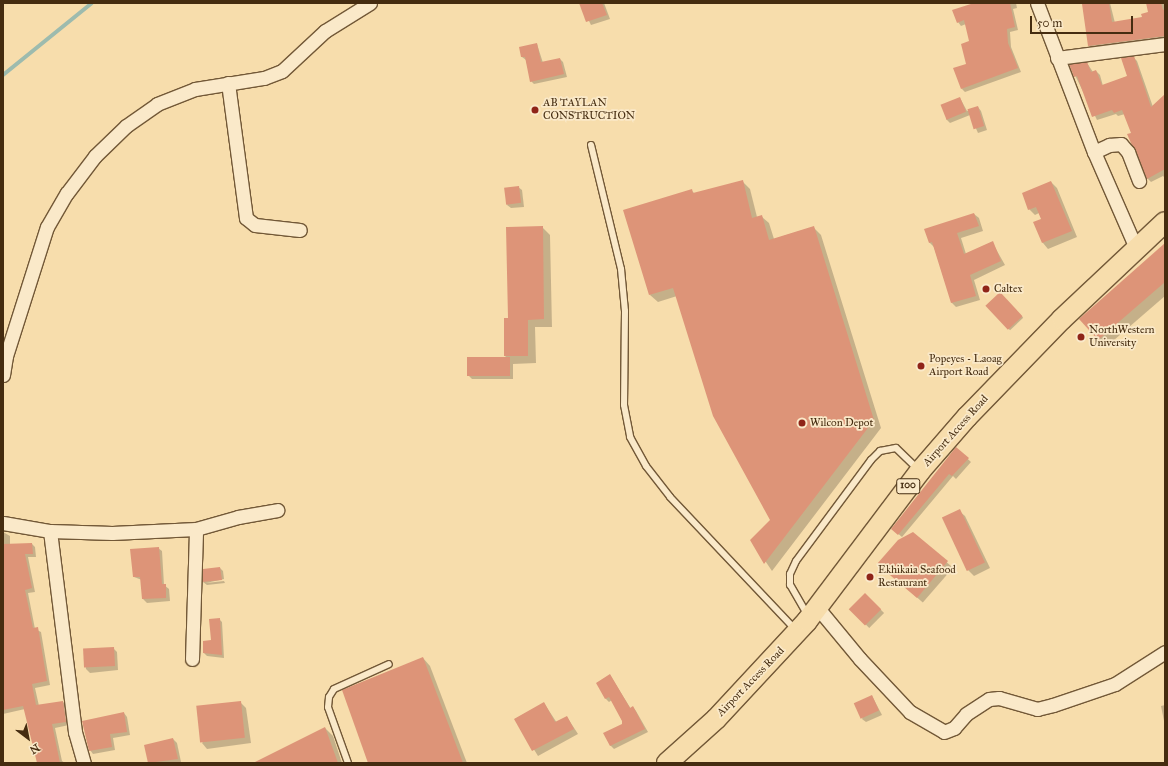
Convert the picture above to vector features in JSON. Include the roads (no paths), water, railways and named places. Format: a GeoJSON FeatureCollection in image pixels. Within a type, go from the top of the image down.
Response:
{"type":"FeatureCollection","features":[{"type":"Feature","properties":{"kind":"main road","name":"Airport Access Road"},"geometry":{"type":"LineString","coordinates":[[667,763],[721,713],[808,619],[920,471],[967,417],[1057,324],[1165,222]]}},
{"type":"Feature","properties":{"kind":"street"},"geometry":{"type":"LineString","coordinates":[[3,375],[8,349],[47,227],[71,187],[95,156],[126,126],[157,104],[195,89],[264,78],[282,72],[325,31],[370,3]]}},
{"type":"Feature","properties":{"kind":"street"},"geometry":{"type":"LineString","coordinates":[[1038,3],[1057,58],[1094,152],[1136,248]]}},
{"type":"Feature","properties":{"kind":"street"},"geometry":{"type":"LineString","coordinates":[[1057,58],[1165,44]]}},
{"type":"Feature","properties":{"kind":"street"},"geometry":{"type":"LineString","coordinates":[[228,83],[246,218],[255,225],[300,230]]}},
{"type":"Feature","properties":{"kind":"street"},"geometry":{"type":"LineString","coordinates":[[1094,152],[1109,144],[1121,144],[1128,152],[1139,181]]}},
{"type":"Feature","properties":{"kind":"street"},"geometry":{"type":"LineString","coordinates":[[3,523],[50,530],[112,532],[196,529],[238,516],[277,510]]}},
{"type":"Feature","properties":{"kind":"street"},"geometry":{"type":"LineString","coordinates":[[192,659],[196,529]]}},
{"type":"Feature","properties":{"kind":"street"},"geometry":{"type":"LineString","coordinates":[[50,530],[75,732],[84,763]]}},
{"type":"Feature","properties":{"kind":"street"},"geometry":{"type":"LineString","coordinates":[[808,619],[860,660],[910,712],[944,732],[954,728],[966,714],[988,700],[999,698],[1037,709],[1053,705],[1115,684],[1165,652]]}},
{"type":"Feature","properties":{"kind":"lane"},"geometry":{"type":"LineString","coordinates":[[591,145],[621,269],[625,310],[624,405],[630,436],[646,466],[670,497],[808,619]]}},
{"type":"Feature","properties":{"kind":"lane"},"geometry":{"type":"LineString","coordinates":[[808,619],[790,585],[790,574],[796,561],[871,460],[880,451],[896,448],[920,471]]}},
{"type":"Feature","properties":{"kind":"lane"},"geometry":{"type":"LineString","coordinates":[[348,763],[328,707],[329,697],[334,689],[389,664]]}},
{"type":"Feature","properties":{"kind":"waterway"},"geometry":{"type":"LineString","coordinates":[[3,75],[92,3]]}},
{"type":"Feature","properties":{"kind":"place","name":"AB TAYLAN CONSTRUCTION"},"geometry":{"type":"Point","coordinates":[535,110]}},
{"type":"Feature","properties":{"kind":"place","name":"Caltex"},"geometry":{"type":"Point","coordinates":[986,289]}},
{"type":"Feature","properties":{"kind":"place","name":"NorthWestern University"},"geometry":{"type":"Point","coordinates":[1081,337]}},
{"type":"Feature","properties":{"kind":"place","name":"Popeyes - Laoag Airport Road"},"geometry":{"type":"Point","coordinates":[921,366]}},
{"type":"Feature","properties":{"kind":"place","name":"Wilcon Depot"},"geometry":{"type":"Point","coordinates":[802,423]}},
{"type":"Feature","properties":{"kind":"place","name":"Ekhikaia Seafood Restaurant"},"geometry":{"type":"Point","coordinates":[870,577]}}]}
